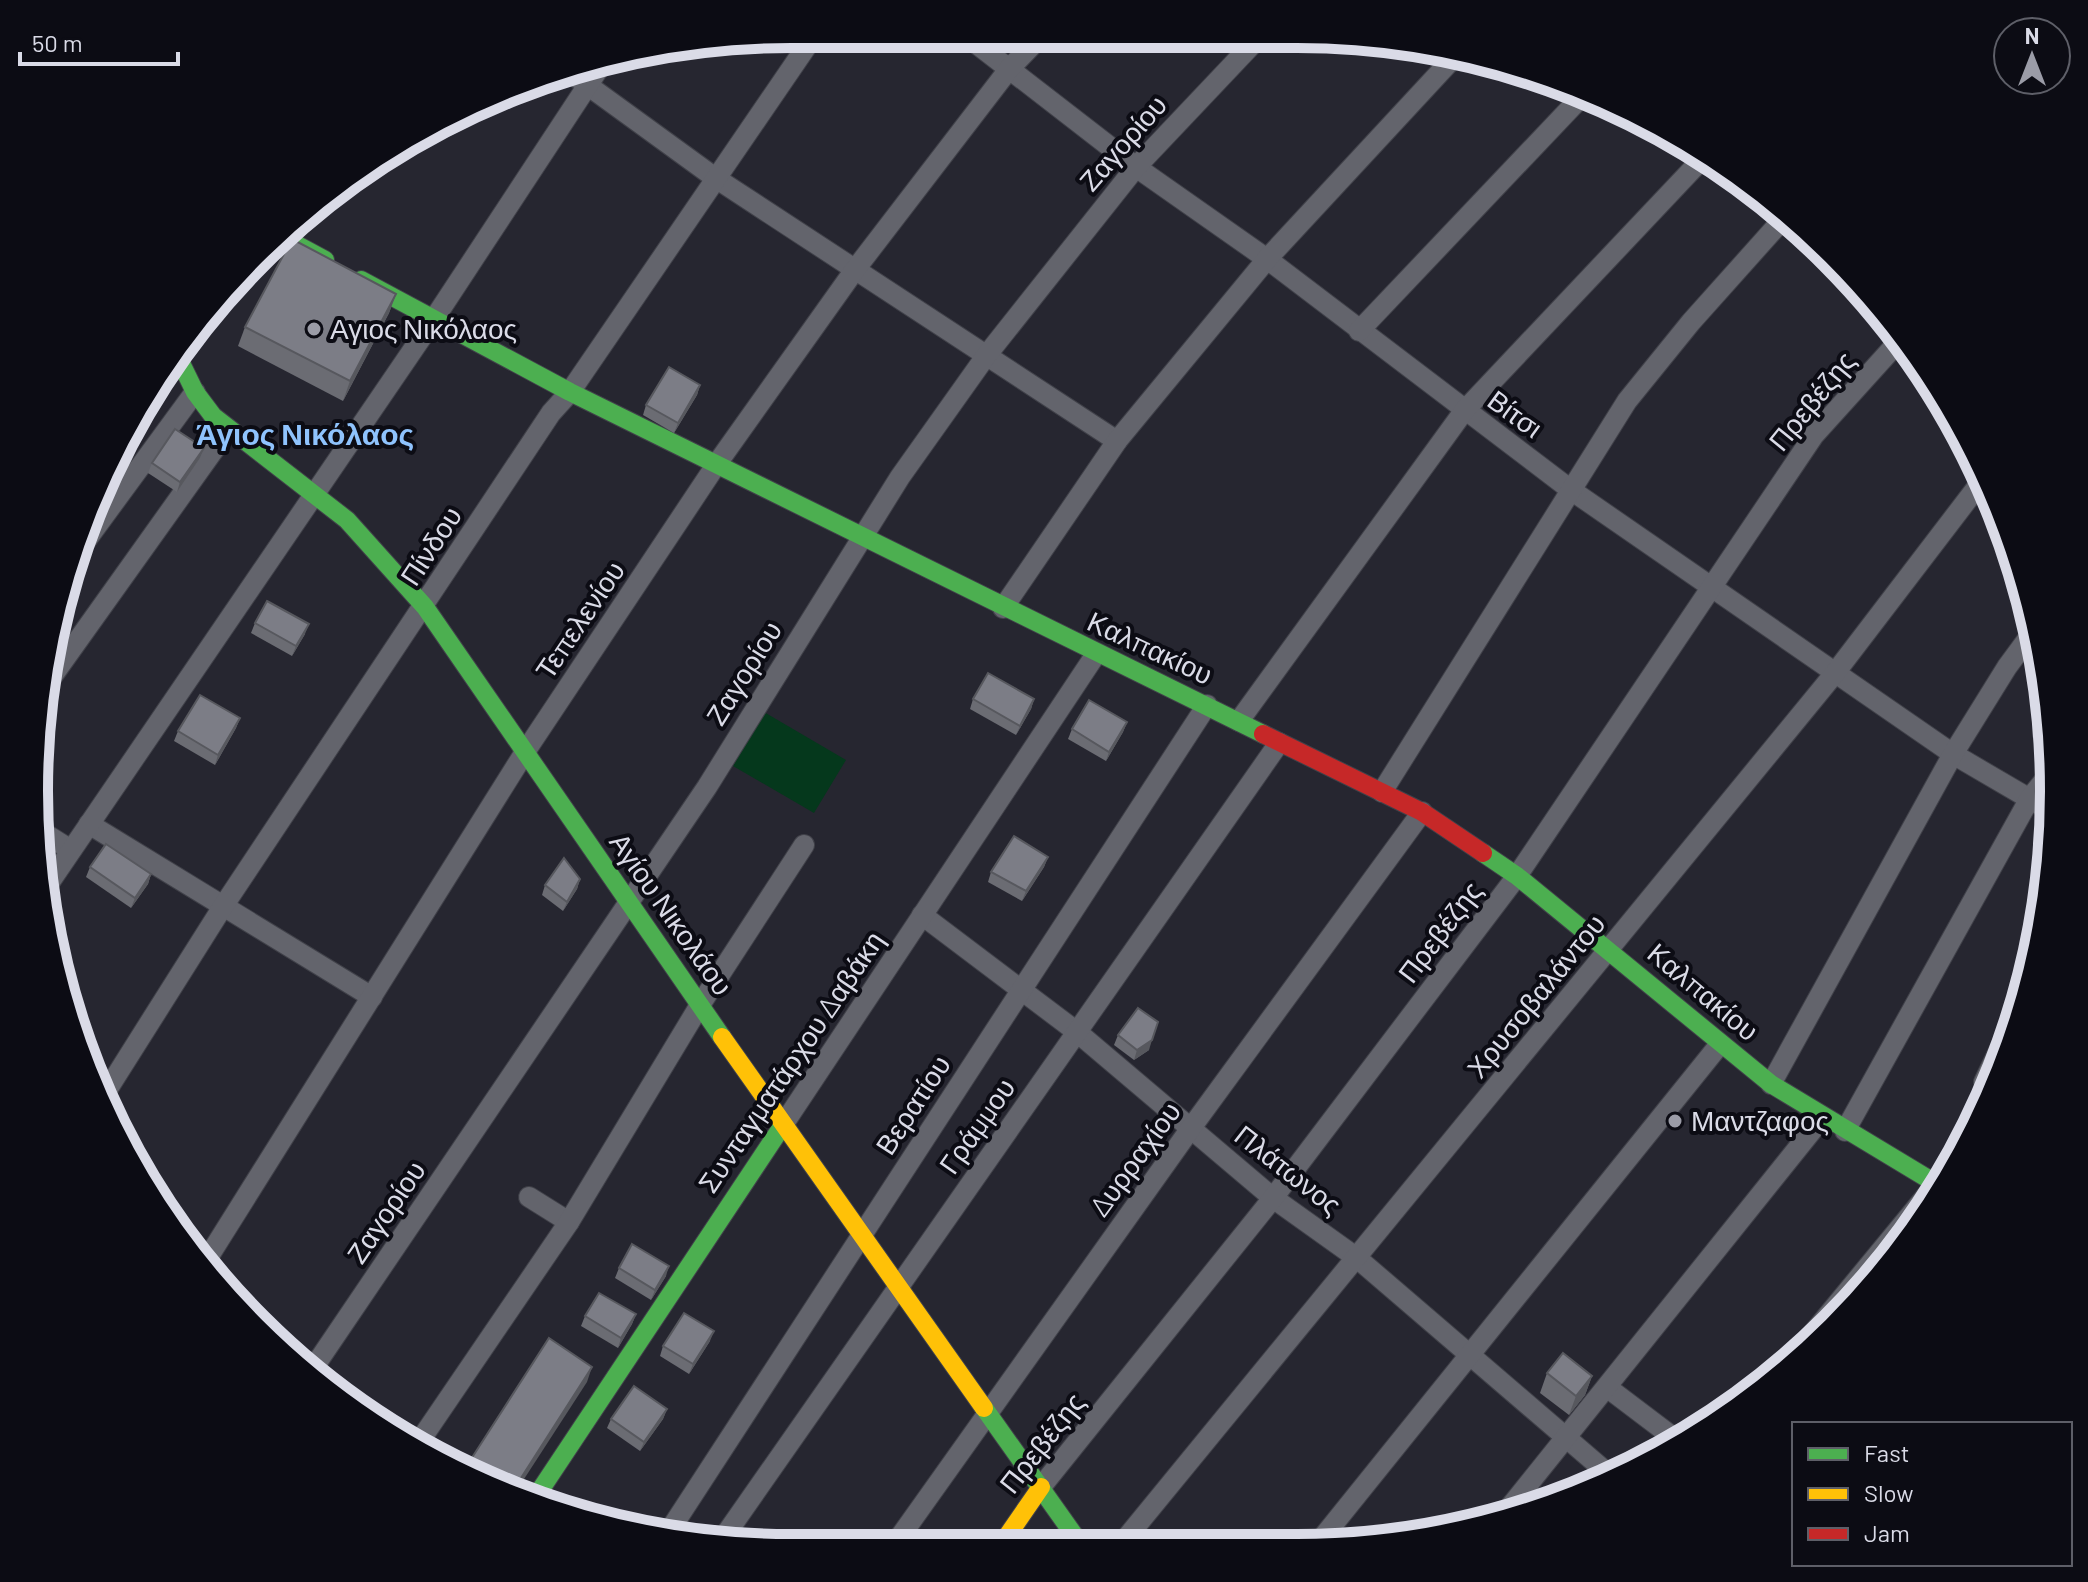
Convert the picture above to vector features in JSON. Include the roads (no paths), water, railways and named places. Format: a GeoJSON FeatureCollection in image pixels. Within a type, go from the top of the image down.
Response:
{"type":"FeatureCollection","features":[{"type":"Feature","properties":{"kind":"street","name":"Πίνδου"},"geometry":{"type":"LineString","coordinates":[[110,1086],[222,908],[425,607],[551,413],[570,392],[714,177],[805,48]]}},
{"type":"Feature","properties":{"kind":"street","name":"Βίτσι"},"geometry":{"type":"LineString","coordinates":[[982,48],[1136,167],[1267,259],[1571,490],[1711,590],[1953,754],[2039,804]]}},
{"type":"Feature","properties":{"kind":"street","name":"Τεπελενίου"},"geometry":{"type":"LineString","coordinates":[[210,1254],[525,752],[716,465],[854,271],[1009,69],[1029,48]]}},
{"type":"Feature","properties":{"kind":"street","name":"Ζαγορίου"},"geometry":{"type":"LineString","coordinates":[[317,1363],[630,903],[707,787],[861,537],[986,356],[1136,167],[1249,48]]}},
{"type":"Feature","properties":{"kind":"street"},"geometry":{"type":"LineString","coordinates":[[1003,608],[1117,441],[1267,259],[1448,63]]}},
{"type":"Feature","properties":{"kind":"street"},"geometry":{"type":"LineString","coordinates":[[53,877],[434,319],[592,75]]}},
{"type":"Feature","properties":{"kind":"street"},"geometry":{"type":"LineString","coordinates":[[580,79],[714,177],[1117,441]]}},
{"type":"Feature","properties":{"kind":"street"},"geometry":{"type":"LineString","coordinates":[[1359,331],[1576,103]]}},
{"type":"Feature","properties":{"kind":"street"},"geometry":{"type":"LineString","coordinates":[[1239,721],[1464,411],[1697,165]]}},
{"type":"Feature","properties":{"kind":"street"},"geometry":{"type":"LineString","coordinates":[[1382,792],[1635,391],[1691,322],[1778,225]]}},
{"type":"Feature","properties":{"kind":"street","name":"Καλπακίου"},"geometry":{"type":"LineString","coordinates":[[294,239],[570,392],[1096,654],[1207,705],[1422,812],[1517,876],[1771,1084],[1822,1118],[1929,1180]]}},
{"type":"Feature","properties":{"kind":"street","name":"Πρεβέζης"},"geometry":{"type":"LineString","coordinates":[[1009,1534],[1041,1487],[1273,1198],[1517,876],[1814,435],[1893,348]]}},
{"type":"Feature","properties":{"kind":"street","name":"Αγίου Νικολάου"},"geometry":{"type":"LineString","coordinates":[[182,366],[195,392],[228,430],[314,491],[371,544],[425,607],[783,1125],[1073,1534]]}},
{"type":"Feature","properties":{"kind":"street"},"geometry":{"type":"LineString","coordinates":[[98,524],[195,392]]}},
{"type":"Feature","properties":{"kind":"street"},"geometry":{"type":"LineString","coordinates":[[58,668],[228,430]]}},
{"type":"Feature","properties":{"kind":"street","name":"Χρυσοβαλάντου"},"geometry":{"type":"LineString","coordinates":[[1130,1534],[1835,673],[1975,489]]}},
{"type":"Feature","properties":{"kind":"street"},"geometry":{"type":"LineString","coordinates":[[1771,1084],[1953,754],[2025,644]]}},
{"type":"Feature","properties":{"kind":"street","name":"Συνταγματάρχου Δαβάκη"},"geometry":{"type":"LineString","coordinates":[[541,1490],[1096,654]]}},
{"type":"Feature","properties":{"kind":"street","name":"Βερατίου"},"geometry":{"type":"LineString","coordinates":[[673,1525],[1207,705]]}},
{"type":"Feature","properties":{"kind":"street","name":"Γράμμου"},"geometry":{"type":"LineString","coordinates":[[728,1531],[1279,743]]}},
{"type":"Feature","properties":{"kind":"street"},"geometry":{"type":"LineString","coordinates":[[1845,1131],[2030,798],[2040,786]]}},
{"type":"Feature","properties":{"kind":"street","name":"Δυρραχίου"},"geometry":{"type":"LineString","coordinates":[[902,1534],[1191,1128],[1422,812]]}},
{"type":"Feature","properties":{"kind":"street"},"geometry":{"type":"LineString","coordinates":[[89,824],[372,997]]}},
{"type":"Feature","properties":{"kind":"street"},"geometry":{"type":"LineString","coordinates":[[50,837],[71,850]]}},
{"type":"Feature","properties":{"kind":"street"},"geometry":{"type":"LineString","coordinates":[[423,1436],[569,1222],[700,1005],[804,845]]}},
{"type":"Feature","properties":{"kind":"street","name":"Πλάτωνος"},"geometry":{"type":"LineString","coordinates":[[922,915],[1077,1032],[1273,1198],[1357,1258],[1602,1468]]}},
{"type":"Feature","properties":{"kind":"street"},"geometry":{"type":"LineString","coordinates":[[1326,1533],[1467,1353],[1720,1044]]}},
{"type":"Feature","properties":{"kind":"street"},"geometry":{"type":"LineString","coordinates":[[1515,1501],[1822,1118]]}},
{"type":"Feature","properties":{"kind":"street"},"geometry":{"type":"LineString","coordinates":[[529,1197],[569,1222]]}},
{"type":"Feature","properties":{"kind":"street"},"geometry":{"type":"LineString","coordinates":[[1608,1388],[1668,1434]]}},
{"type":"Feature","properties":{"kind":"place","name":"Αγιος Νικόλαος"},"geometry":{"type":"Point","coordinates":[314,329]}},
{"type":"Feature","properties":{"kind":"place","name":"Μαντζαφος"},"geometry":{"type":"Point","coordinates":[1675,1121]}},
{"type":"Feature","properties":{"kind":"district","name":"Άγιος Νικόλαος"},"geometry":{"type":"Point","coordinates":[305,435]}}]}
